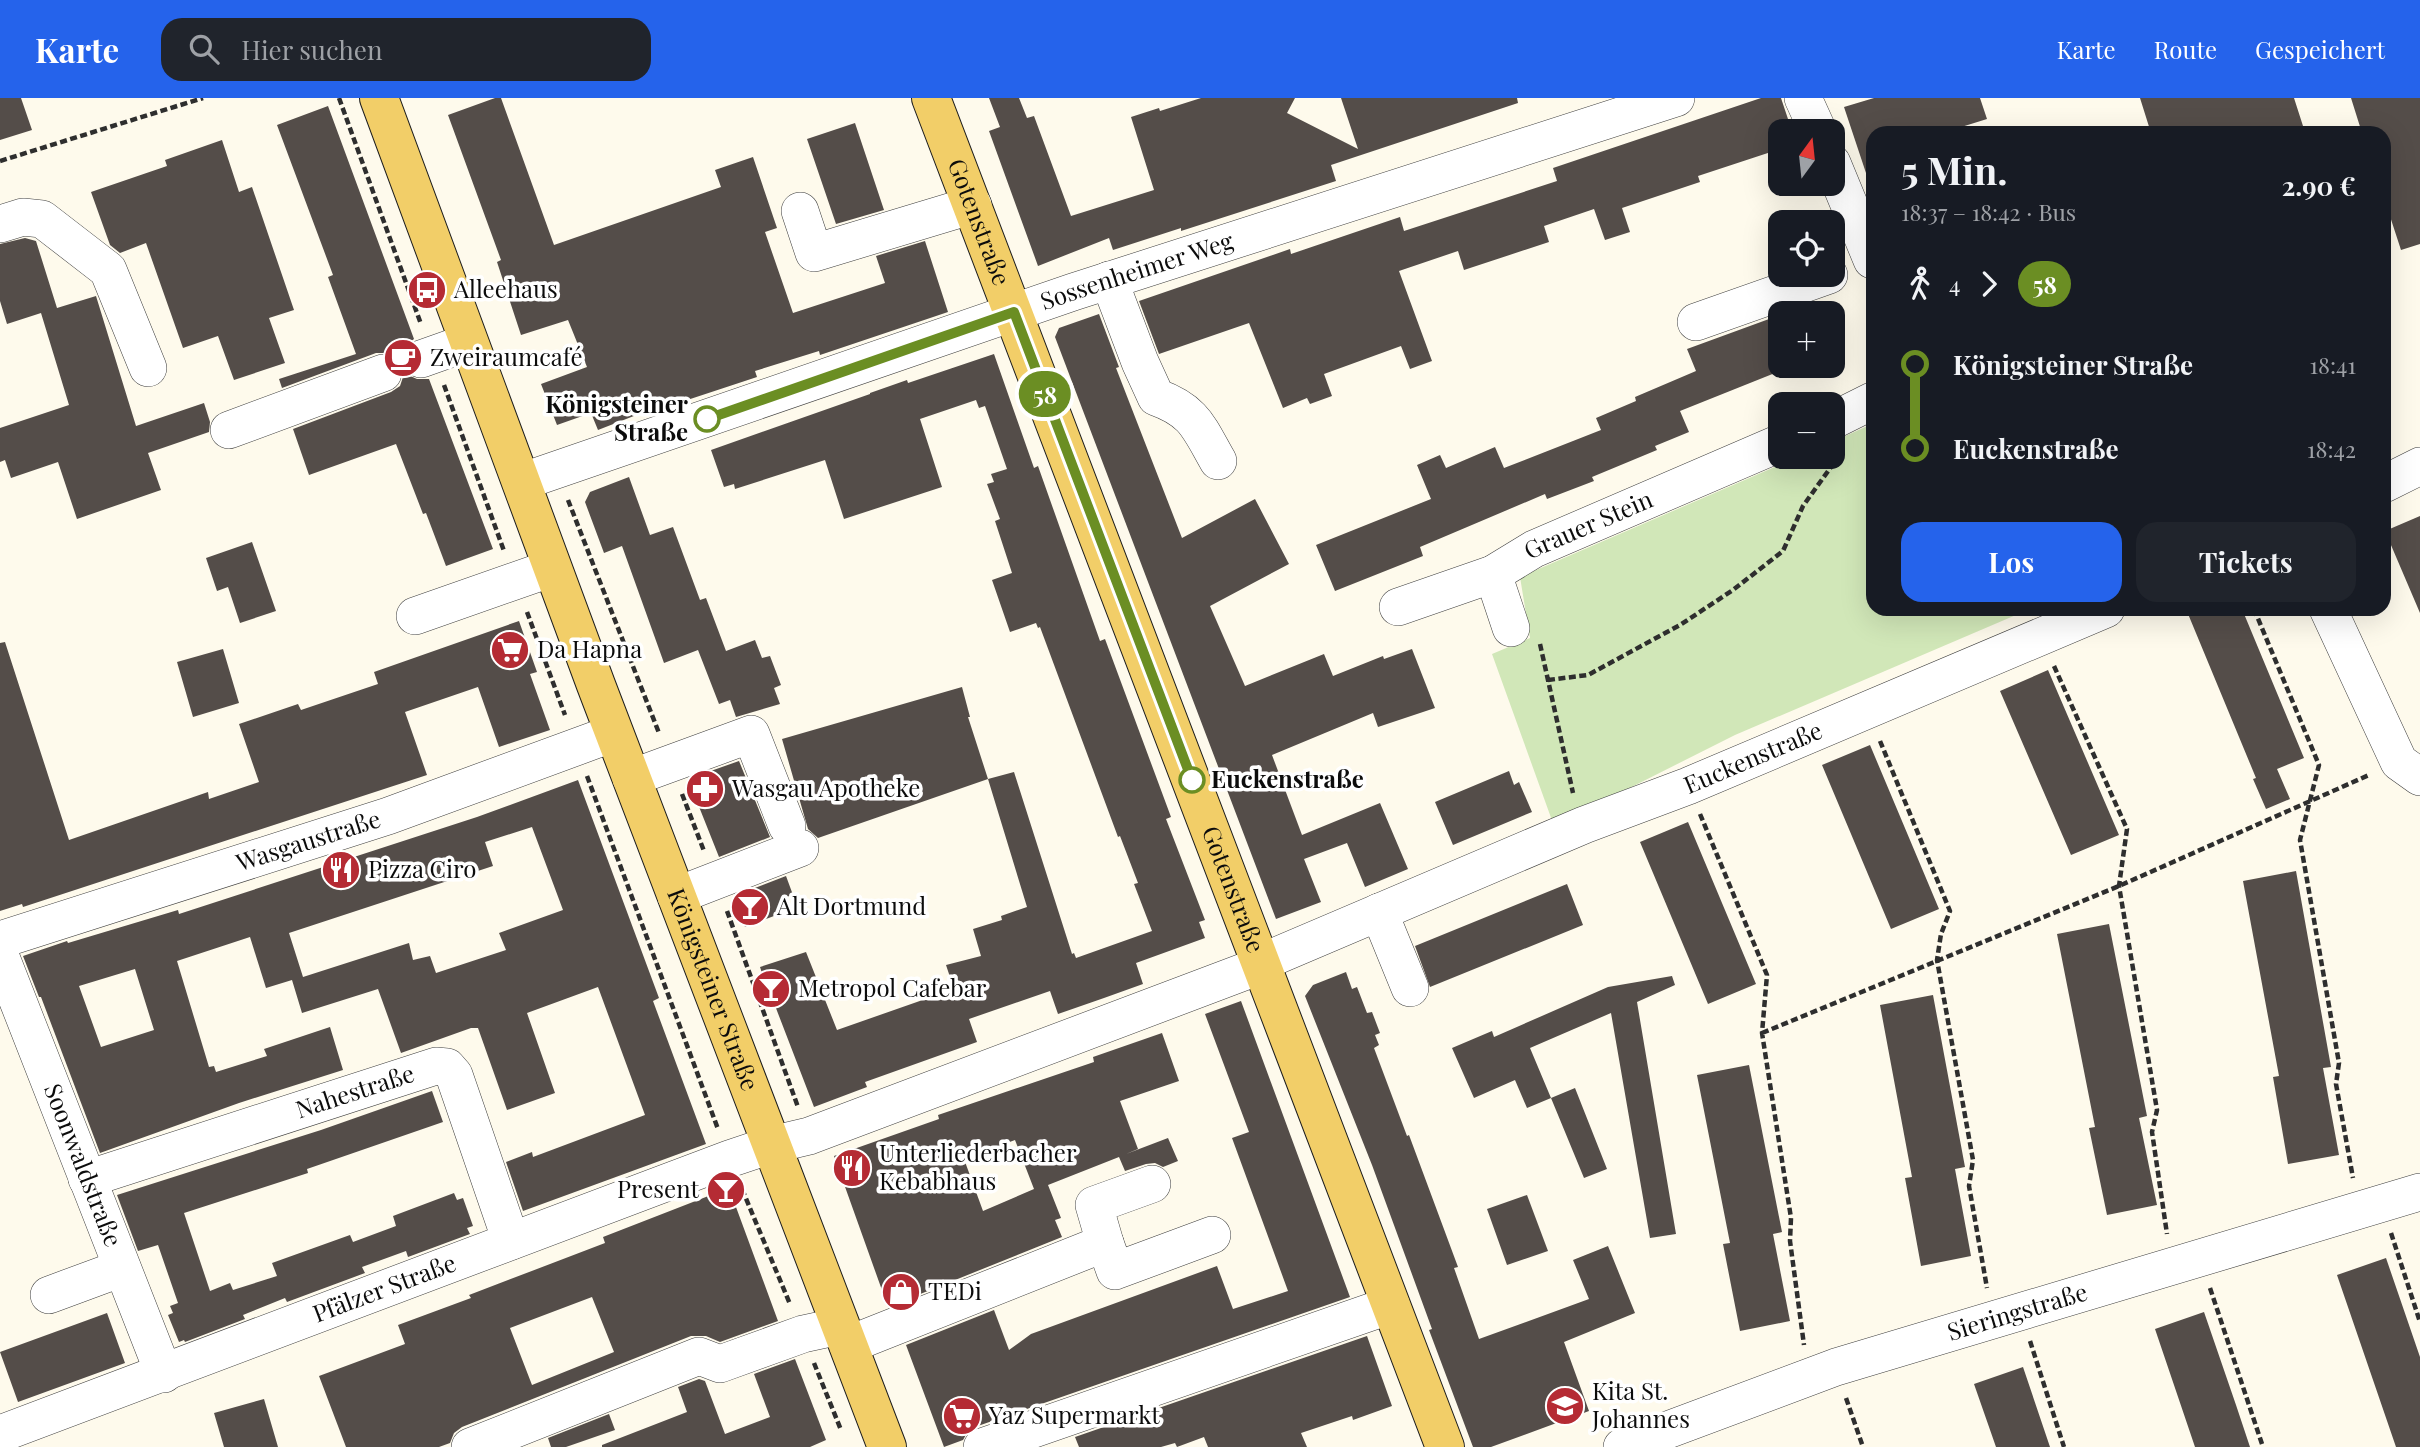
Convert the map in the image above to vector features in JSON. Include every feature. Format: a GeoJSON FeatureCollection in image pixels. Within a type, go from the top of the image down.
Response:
{"type":"FeatureCollection","features":[{"type":"Feature","properties":{"kind":"main road","name":"Königsteiner Straße"},"geometry":{"type":"LineString","coordinates":[[379,98],[614,733],[887,1447]]}},
{"type":"Feature","properties":{"kind":"main road","name":"Gotenstraße"},"geometry":{"type":"LineString","coordinates":[[931,98],[1445,1447]]}},
{"type":"Feature","properties":{"kind":"street","name":"Sossenheimer Weg"},"geometry":{"type":"LineString","coordinates":[[520,482],[1109,280],[1676,98]]}},
{"type":"Feature","properties":{"kind":"street"},"geometry":{"type":"LineString","coordinates":[[1804,98],[1813,119]]}},
{"type":"Feature","properties":{"kind":"street"},"geometry":{"type":"LineString","coordinates":[[1845,184],[1865,217]]}},
{"type":"Feature","properties":{"kind":"street"},"geometry":{"type":"LineString","coordinates":[[800,211],[814,253],[972,205]]}},
{"type":"Feature","properties":{"kind":"street"},"geometry":{"type":"LineString","coordinates":[[0,224],[23,217],[42,219],[108,270],[148,368]]}},
{"type":"Feature","properties":{"kind":"street"},"geometry":{"type":"LineString","coordinates":[[1845,269],[1866,262]]}},
{"type":"Feature","properties":{"kind":"street"},"geometry":{"type":"LineString","coordinates":[[1109,280],[1156,397],[1172,402],[1193,418],[1218,461]]}},
{"type":"Feature","properties":{"kind":"street"},"geometry":{"type":"LineString","coordinates":[[1696,322],[1794,287]]}},
{"type":"Feature","properties":{"kind":"street"},"geometry":{"type":"LineString","coordinates":[[421,359],[469,342]]}},
{"type":"Feature","properties":{"kind":"street"},"geometry":{"type":"LineString","coordinates":[[229,430],[383,373]]}},
{"type":"Feature","properties":{"kind":"street"},"geometry":{"type":"LineString","coordinates":[[1845,424],[1866,406]]}},
{"type":"Feature","properties":{"kind":"street","name":"Grauer Stein"},"geometry":{"type":"LineString","coordinates":[[1398,607],[1493,574],[1534,549],[1768,448]]}},
{"type":"Feature","properties":{"kind":"street"},"geometry":{"type":"LineString","coordinates":[[2391,480],[2420,466]]}},
{"type":"Feature","properties":{"kind":"street"},"geometry":{"type":"LineString","coordinates":[[415,616],[552,568]]}},
{"type":"Feature","properties":{"kind":"street"},"geometry":{"type":"LineString","coordinates":[[1493,574],[1525,632]]}},
{"type":"Feature","properties":{"kind":"street","name":"Euckenstraße"},"geometry":{"type":"LineString","coordinates":[[771,1145],[809,1136],[1262,965],[1276,956],[1584,825],[1689,786],[2089,616]]}},
{"type":"Feature","properties":{"kind":"street"},"geometry":{"type":"LineString","coordinates":[[2332,616],[2409,769]]}},
{"type":"Feature","properties":{"kind":"street","name":"Wasgaustraße"},"geometry":{"type":"LineString","coordinates":[[0,940],[388,816],[614,733]]}},
{"type":"Feature","properties":{"kind":"street"},"geometry":{"type":"LineString","coordinates":[[631,778],[751,734],[793,837],[676,896]]}},
{"type":"Feature","properties":{"kind":"street"},"geometry":{"type":"LineString","coordinates":[[1379,912],[1410,988]]}},
{"type":"Feature","properties":{"kind":"street","name":"Soonwaldstraße"},"geometry":{"type":"LineString","coordinates":[[0,956],[164,1374]]}},
{"type":"Feature","properties":{"kind":"street","name":"Nahestraße"},"geometry":{"type":"LineString","coordinates":[[87,1179],[436,1066],[447,1066],[454,1074],[511,1241]]}},
{"type":"Feature","properties":{"kind":"street","name":"Pfälzer Straße"},"geometry":{"type":"LineString","coordinates":[[0,1434],[771,1145]]}},
{"type":"Feature","properties":{"kind":"street"},"geometry":{"type":"LineString","coordinates":[[1152,1184],[1094,1205],[1115,1271],[1212,1236]]}},
{"type":"Feature","properties":{"kind":"street","name":"Sieringstraße"},"geometry":{"type":"LineString","coordinates":[[1622,1447],[1822,1372],[2420,1192]]}},
{"type":"Feature","properties":{"kind":"street"},"geometry":{"type":"LineString","coordinates":[[470,1447],[699,1356],[720,1364],[803,1335],[844,1335],[1105,1243]]}},
{"type":"Feature","properties":{"kind":"street"},"geometry":{"type":"LineString","coordinates":[[49,1295],[122,1268]]}},
{"type":"Feature","properties":{"kind":"street"},"geometry":{"type":"LineString","coordinates":[[982,1447],[1391,1305]]}},
{"type":"Feature","properties":{"kind":"path"},"geometry":{"type":"LineString","coordinates":[[0,161],[202,98]]}},
{"type":"Feature","properties":{"kind":"path"},"geometry":{"type":"LineString","coordinates":[[1548,680],[1588,675],[1680,625],[1733,590],[1783,551],[1803,506],[1830,469]]}},
{"type":"Feature","properties":{"kind":"path"},"geometry":{"type":"LineString","coordinates":[[557,471],[653,718]]}},
{"type":"Feature","properties":{"kind":"path"},"geometry":{"type":"LineString","coordinates":[[2258,616],[2319,765],[2300,840],[2339,1063],[2336,1084],[2370,1207],[2420,1322]]}},
{"type":"Feature","properties":{"kind":"path"},"geometry":{"type":"LineString","coordinates":[[1525,632],[1548,680],[1574,797],[1584,825]]}},
{"type":"Feature","properties":{"kind":"path"},"geometry":{"type":"LineString","coordinates":[[2041,636],[2127,829],[2119,886],[2157,1110],[2152,1132],[2186,1262],[2263,1447]]}},
{"type":"Feature","properties":{"kind":"path"},"geometry":{"type":"LineString","coordinates":[[1867,710],[1950,911],[1941,934],[1937,960],[1973,1160],[1969,1186],[2006,1315],[2064,1447]]}},
{"type":"Feature","properties":{"kind":"path"},"geometry":{"type":"LineString","coordinates":[[1762,1033],[2119,886],[2312,800],[2409,769]]}},
{"type":"Feature","properties":{"kind":"path"},"geometry":{"type":"LineString","coordinates":[[1689,786],[1767,975],[1762,1033],[1791,1218],[1790,1241],[1822,1372],[1863,1447]]}},
{"type":"Feature","properties":{"kind":"green space"},"geometry":{"type":"Polygon","coordinates":[[[1866,427],[1866,616],[2014,616],[1735,735],[1554,826],[1492,654],[1530,638],[1520,577],[1770,469],[1845,469],[1845,436],[1866,427]]]}},
{"type":"Feature","properties":{"kind":"building"},"geometry":{"type":"Polygon","coordinates":[[[0,98],[21,98],[32,130],[0,140],[0,98]]]}},
{"type":"Feature","properties":{"kind":"building"},"geometry":{"type":"Polygon","coordinates":[[[501,98],[554,245],[721,187],[715,170],[753,157],[777,228],[765,232],[793,313],[885,283],[876,256],[925,241],[948,312],[820,355],[819,351],[755,371],[757,377],[663,408],[662,405],[598,430],[591,413],[557,425],[541,384],[587,367],[568,320],[521,335],[497,262],[501,260],[448,115],[501,98]]]}},
{"type":"Feature","properties":{"kind":"building"},"geometry":{"type":"Polygon","coordinates":[[[989,98],[1019,98],[1027,118],[1034,116],[1071,216],[1154,190],[1131,117],[1159,108],[1160,111],[1201,98],[1295,98],[1287,113],[1358,149],[1341,98],[1517,98],[1518,103],[1331,165],[1336,181],[1113,250],[1109,238],[1038,266],[989,131],[1000,127],[989,98]]]}},
{"type":"Feature","properties":{"kind":"building"},"geometry":{"type":"Polygon","coordinates":[[[1761,98],[1781,98],[1788,119],[1768,119],[1768,153],[1698,176],[1700,182],[1622,208],[1630,232],[1605,240],[1594,209],[1544,226],[1549,242],[1464,270],[1458,251],[1399,271],[1432,361],[1410,369],[1401,346],[1324,374],[1332,396],[1310,404],[1307,398],[1283,408],[1249,323],[1159,354],[1139,301],[1290,249],[1291,254],[1400,217],[1404,231],[1557,181],[1553,168],[1761,98]]]}},
{"type":"Feature","properties":{"kind":"building"},"geometry":{"type":"Polygon","coordinates":[[[1874,98],[1980,98],[1987,119],[1964,126],[1866,126],[1866,173],[1844,107],[1874,98]]]}},
{"type":"Feature","properties":{"kind":"building"},"geometry":{"type":"Polygon","coordinates":[[[2140,98],[2294,98],[2303,126],[2149,126],[2140,98]]]}},
{"type":"Feature","properties":{"kind":"building"},"geometry":{"type":"Polygon","coordinates":[[[2351,98],[2420,98],[2420,244],[2401,250],[2391,219],[2391,126],[2360,126],[2351,98]]]}},
{"type":"Feature","properties":{"kind":"building"},"geometry":{"type":"Polygon","coordinates":[[[328,106],[414,339],[405,346],[401,363],[396,356],[376,353],[282,388],[279,379],[356,354],[328,277],[333,275],[277,125],[328,106]]]}},
{"type":"Feature","properties":{"kind":"building"},"geometry":{"type":"Polygon","coordinates":[[[855,123],[884,210],[836,224],[807,139],[855,123]]]}},
{"type":"Feature","properties":{"kind":"building"},"geometry":{"type":"Polygon","coordinates":[[[222,140],[239,192],[252,187],[294,310],[269,318],[285,363],[234,380],[218,336],[183,348],[146,243],[120,253],[110,245],[91,192],[167,166],[165,160],[222,140]]]}},
{"type":"Feature","properties":{"kind":"building"},"geometry":{"type":"Polygon","coordinates":[[[25,238],[36,241],[57,308],[96,296],[136,426],[204,403],[210,422],[209,432],[148,453],[161,490],[77,519],[58,462],[11,478],[5,460],[0,462],[0,428],[69,405],[41,313],[7,324],[0,301],[0,244],[25,238]]]}},
{"type":"Feature","properties":{"kind":"building"},"geometry":{"type":"Polygon","coordinates":[[[1099,314],[1119,367],[1116,368],[1182,538],[1255,499],[1289,564],[1210,606],[1245,686],[1324,654],[1333,676],[1383,656],[1384,659],[1412,649],[1435,708],[1378,727],[1373,713],[1272,755],[1302,835],[1380,803],[1408,869],[1365,887],[1347,843],[1304,859],[1321,902],[1276,919],[1055,337],[1059,328],[1099,314]]]}},
{"type":"Feature","properties":{"kind":"building"},"geometry":{"type":"Polygon","coordinates":[[[1768,319],[1768,376],[1680,411],[1689,432],[1655,446],[1657,450],[1592,477],[1594,481],[1547,499],[1545,494],[1420,547],[1423,556],[1335,591],[1316,545],[1431,499],[1417,465],[1440,455],[1446,468],[1495,447],[1504,468],[1601,430],[1596,418],[1636,401],[1635,397],[1696,371],[1687,349],[1768,319]]]}},
{"type":"Feature","properties":{"kind":"building"},"geometry":{"type":"Polygon","coordinates":[[[994,354],[1034,468],[1038,466],[1100,641],[1105,639],[1171,817],[1166,819],[1205,920],[1199,922],[1205,938],[1136,963],[1143,984],[1058,1014],[1050,991],[969,1019],[977,1042],[865,1082],[867,1087],[814,1107],[774,1003],[772,1004],[760,967],[806,952],[837,1030],[954,989],[946,965],[981,956],[973,929],[1002,920],[1001,916],[1027,907],[988,779],[1014,772],[1072,954],[1074,953],[1076,958],[1152,931],[1134,884],[1138,883],[1120,836],[1118,837],[1040,627],[1038,628],[1036,623],[1010,632],[992,580],[1012,573],[995,521],[1000,519],[987,484],[994,482],[991,474],[1007,469],[985,406],[979,408],[976,400],[920,419],[942,487],[844,519],[825,460],[735,489],[734,484],[724,487],[711,450],[907,380],[908,383],[994,354]]]}},
{"type":"Feature","properties":{"kind":"building"},"geometry":{"type":"Polygon","coordinates":[[[403,369],[417,379],[429,379],[493,549],[446,566],[396,444],[309,475],[293,429],[391,392],[400,386],[403,369]]]}},
{"type":"Feature","properties":{"kind":"building"},"geometry":{"type":"Polygon","coordinates":[[[629,477],[650,535],[673,527],[700,600],[706,598],[726,651],[755,640],[762,658],[770,656],[781,685],[774,688],[780,704],[736,717],[730,700],[719,704],[698,650],[664,663],[622,546],[604,553],[585,502],[590,492],[629,477]]]}},
{"type":"Feature","properties":{"kind":"building"},"geometry":{"type":"Polygon","coordinates":[[[2420,516],[2420,613],[2391,545],[2391,528],[2420,516]]]}},
{"type":"Feature","properties":{"kind":"building"},"geometry":{"type":"Polygon","coordinates":[[[252,542],[276,611],[240,623],[228,587],[217,591],[206,558],[252,542]]]}},
{"type":"Feature","properties":{"kind":"building"},"geometry":{"type":"Polygon","coordinates":[[[2189,616],[2245,616],[2304,758],[2277,769],[2290,799],[2266,809],[2253,779],[2256,778],[2189,616]]]}},
{"type":"Feature","properties":{"kind":"building"},"geometry":{"type":"Polygon","coordinates":[[[519,621],[537,672],[530,674],[550,730],[499,747],[478,687],[405,712],[427,775],[23,907],[22,904],[0,911],[0,643],[5,642],[69,840],[208,792],[209,799],[259,782],[239,724],[298,704],[301,710],[378,684],[374,672],[519,621]]]}},
{"type":"Feature","properties":{"kind":"building"},"geometry":{"type":"Polygon","coordinates":[[[223,649],[239,703],[193,717],[177,662],[223,649]]]}},
{"type":"Feature","properties":{"kind":"building"},"geometry":{"type":"Polygon","coordinates":[[[2048,670],[2119,835],[2071,855],[2000,691],[2048,670]]]}},
{"type":"Feature","properties":{"kind":"building"},"geometry":{"type":"Polygon","coordinates":[[[962,687],[968,717],[988,779],[818,838],[808,829],[782,739],[962,687]]]}},
{"type":"Feature","properties":{"kind":"building"},"geometry":{"type":"Polygon","coordinates":[[[1870,745],[1939,909],[1891,929],[1822,765],[1870,745]]]}},
{"type":"Feature","properties":{"kind":"building"},"geometry":{"type":"Polygon","coordinates":[[[739,761],[770,837],[719,857],[688,779],[739,761]]]}},
{"type":"Feature","properties":{"kind":"building"},"geometry":{"type":"Polygon","coordinates":[[[1509,771],[1514,785],[1519,782],[1532,812],[1453,845],[1435,802],[1509,771]]]}},
{"type":"Feature","properties":{"kind":"building"},"geometry":{"type":"Polygon","coordinates":[[[578,780],[659,998],[653,1001],[706,1144],[523,1211],[506,1162],[532,1152],[533,1157],[645,1115],[598,987],[527,1013],[555,1093],[507,1110],[478,1028],[471,1028],[401,1053],[378,989],[302,1013],[292,980],[266,988],[250,937],[177,961],[209,1067],[214,1066],[216,1072],[267,1056],[264,1049],[330,1027],[343,1070],[239,1103],[100,1153],[23,956],[178,910],[179,914],[477,817],[578,780]],[[532,827],[485,842],[493,866],[289,933],[303,977],[409,943],[413,960],[430,956],[436,973],[506,950],[499,933],[563,910],[532,827]],[[135,969],[79,986],[101,1047],[154,1030],[135,969]]]}},
{"type":"Feature","properties":{"kind":"building"},"geometry":{"type":"Polygon","coordinates":[[[1688,822],[1756,984],[1708,1004],[1640,842],[1688,822]]]}},
{"type":"Feature","properties":{"kind":"building"},"geometry":{"type":"Polygon","coordinates":[[[2296,871],[2331,1067],[2323,1068],[2339,1155],[2288,1164],[2273,1077],[2279,1076],[2243,881],[2296,871]]]}},
{"type":"Feature","properties":{"kind":"building"},"geometry":{"type":"Polygon","coordinates":[[[786,876],[793,895],[786,897],[790,910],[745,927],[734,896],[786,876]]]}},
{"type":"Feature","properties":{"kind":"building"},"geometry":{"type":"Polygon","coordinates":[[[1567,884],[1583,925],[1430,987],[1415,946],[1567,884]]]}},
{"type":"Feature","properties":{"kind":"building"},"geometry":{"type":"Polygon","coordinates":[[[2109,924],[2147,1116],[2139,1118],[2157,1205],[2107,1215],[2089,1128],[2095,1127],[2057,934],[2109,924]]]}},
{"type":"Feature","properties":{"kind":"building"},"geometry":{"type":"Polygon","coordinates":[[[1346,972],[1352,989],[1357,987],[1367,1013],[1372,1012],[1380,1033],[1375,1035],[1379,1045],[1374,1048],[1458,1267],[1454,1268],[1479,1339],[1589,1299],[1573,1260],[1608,1246],[1635,1313],[1564,1342],[1589,1411],[1491,1447],[1473,1447],[1372,1165],[1305,996],[1313,985],[1346,972]]]}},
{"type":"Feature","properties":{"kind":"building"},"geometry":{"type":"Polygon","coordinates":[[[1672,976],[1675,985],[1637,1002],[1676,1234],[1650,1238],[1611,1013],[1530,1048],[1551,1098],[1527,1108],[1515,1080],[1474,1098],[1452,1048],[1492,1031],[1494,1037],[1608,987],[1672,976]]]}},
{"type":"Feature","properties":{"kind":"building"},"geometry":{"type":"Polygon","coordinates":[[[1933,995],[1965,1167],[1955,1169],[1971,1256],[1921,1266],[1905,1178],[1912,1177],[1880,1005],[1933,995]]]}},
{"type":"Feature","properties":{"kind":"building"},"geometry":{"type":"Polygon","coordinates":[[[1241,1001],[1350,1297],[975,1427],[963,1440],[944,1447],[906,1345],[994,1310],[1009,1350],[1031,1334],[1217,1266],[1233,1309],[1288,1291],[1232,1138],[1249,1132],[1205,1014],[1241,1001]]]}},
{"type":"Feature","properties":{"kind":"building"},"geometry":{"type":"Polygon","coordinates":[[[1162,1033],[1179,1081],[1120,1101],[1138,1149],[1126,1154],[1168,1138],[1178,1161],[1163,1167],[1155,1163],[1125,1171],[1119,1157],[1048,1185],[1061,1218],[1055,1220],[1062,1237],[888,1307],[834,1156],[939,1119],[938,1115],[1094,1062],[1093,1057],[1162,1033]],[[1015,1140],[964,1159],[983,1211],[1034,1189],[1015,1140]]]}},
{"type":"Feature","properties":{"kind":"building"},"geometry":{"type":"Polygon","coordinates":[[[1749,1065],[1782,1232],[1773,1234],[1790,1321],[1740,1331],[1723,1244],[1730,1243],[1697,1075],[1749,1065]]]}},
{"type":"Feature","properties":{"kind":"building"},"geometry":{"type":"Polygon","coordinates":[[[1575,1088],[1607,1169],[1584,1178],[1551,1098],[1575,1088]]]}},
{"type":"Feature","properties":{"kind":"building"},"geometry":{"type":"Polygon","coordinates":[[[432,1091],[443,1122],[307,1169],[308,1173],[184,1213],[210,1291],[230,1283],[233,1290],[277,1276],[272,1263],[350,1235],[353,1242],[396,1226],[393,1216],[454,1193],[457,1200],[463,1198],[473,1226],[467,1228],[470,1234],[408,1257],[406,1251],[362,1267],[365,1273],[287,1302],[285,1298],[243,1315],[245,1319],[179,1342],[168,1315],[173,1313],[170,1306],[178,1303],[158,1245],[138,1251],[117,1195],[321,1130],[432,1091]]]}},
{"type":"Feature","properties":{"kind":"building"},"geometry":{"type":"Polygon","coordinates":[[[729,1188],[778,1321],[720,1342],[706,1336],[691,1336],[462,1427],[454,1433],[450,1443],[439,1447],[346,1447],[319,1376],[405,1344],[398,1325],[605,1243],[603,1237],[729,1188]],[[592,1297],[510,1328],[532,1385],[614,1352],[592,1297]]]}},
{"type":"Feature","properties":{"kind":"building"},"geometry":{"type":"Polygon","coordinates":[[[1527,1195],[1548,1251],[1507,1265],[1487,1209],[1527,1195]]]}},
{"type":"Feature","properties":{"kind":"building"},"geometry":{"type":"Polygon","coordinates":[[[2386,1258],[2420,1357],[2420,1447],[2396,1447],[2337,1275],[2386,1258]]]}},
{"type":"Feature","properties":{"kind":"building"},"geometry":{"type":"Polygon","coordinates":[[[2204,1312],[2250,1447],[2195,1447],[2155,1329],[2204,1312]]]}},
{"type":"Feature","properties":{"kind":"building"},"geometry":{"type":"Polygon","coordinates":[[[107,1313],[125,1363],[18,1402],[0,1352],[107,1313]]]}},
{"type":"Feature","properties":{"kind":"building"},"geometry":{"type":"Polygon","coordinates":[[[1367,1336],[1392,1406],[1353,1420],[1352,1416],[1301,1433],[1307,1447],[1208,1447],[1204,1437],[1177,1447],[1175,1443],[1161,1447],[1079,1447],[1075,1437],[1367,1336]]]}},
{"type":"Feature","properties":{"kind":"building"},"geometry":{"type":"Polygon","coordinates":[[[795,1359],[826,1440],[810,1447],[602,1447],[687,1412],[678,1387],[699,1379],[705,1381],[725,1434],[770,1417],[754,1374],[795,1359]]]}},
{"type":"Feature","properties":{"kind":"building"},"geometry":{"type":"Polygon","coordinates":[[[2023,1367],[2050,1447],[1996,1447],[1974,1384],[2023,1367]]]}},
{"type":"Feature","properties":{"kind":"building"},"geometry":{"type":"Polygon","coordinates":[[[264,1399],[278,1447],[224,1447],[214,1413],[264,1399]]]}},
{"type":"Feature","properties":{"kind":"building"},"geometry":{"type":"Polygon","coordinates":[[[609,1414],[615,1430],[566,1447],[551,1447],[548,1438],[609,1414]]]}},
{"type":"Feature","properties":{"kind":"bus line","name":"58"},"geometry":{"type":"LineString","coordinates":[[707,419],[1014,312],[1192,780]]}},
{"type":"Feature","properties":{"kind":"place","name":"Alleehaus"},"geometry":{"type":"Point","coordinates":[427,290]}},
{"type":"Feature","properties":{"kind":"place","name":"Zweiraumcafé"},"geometry":{"type":"Point","coordinates":[403,358]}},
{"type":"Feature","properties":{"kind":"place","name":"Königsteiner Straße"},"geometry":{"type":"Point","coordinates":[707,419]}},
{"type":"Feature","properties":{"kind":"place","name":"Da Hapna"},"geometry":{"type":"Point","coordinates":[510,650]}},
{"type":"Feature","properties":{"kind":"place","name":"Euckenstraße"},"geometry":{"type":"Point","coordinates":[1192,780]}},
{"type":"Feature","properties":{"kind":"place","name":"Wasgau Apotheke"},"geometry":{"type":"Point","coordinates":[705,789]}},
{"type":"Feature","properties":{"kind":"place","name":"Pizza Ciro"},"geometry":{"type":"Point","coordinates":[341,870]}},
{"type":"Feature","properties":{"kind":"place","name":"Alt Dortmund"},"geometry":{"type":"Point","coordinates":[750,907]}},
{"type":"Feature","properties":{"kind":"place","name":"Metropol Cafebar"},"geometry":{"type":"Point","coordinates":[771,989]}},
{"type":"Feature","properties":{"kind":"place","name":"Unterliederbacher Kebabhaus"},"geometry":{"type":"Point","coordinates":[852,1168]}},
{"type":"Feature","properties":{"kind":"place","name":"Present"},"geometry":{"type":"Point","coordinates":[726,1190]}},
{"type":"Feature","properties":{"kind":"place","name":"TEDi"},"geometry":{"type":"Point","coordinates":[901,1292]}},
{"type":"Feature","properties":{"kind":"place","name":"Kita St. Johannes"},"geometry":{"type":"Point","coordinates":[1565,1406]}},
{"type":"Feature","properties":{"kind":"place","name":"Yaz Supermarkt"},"geometry":{"type":"Point","coordinates":[962,1416]}}]}
